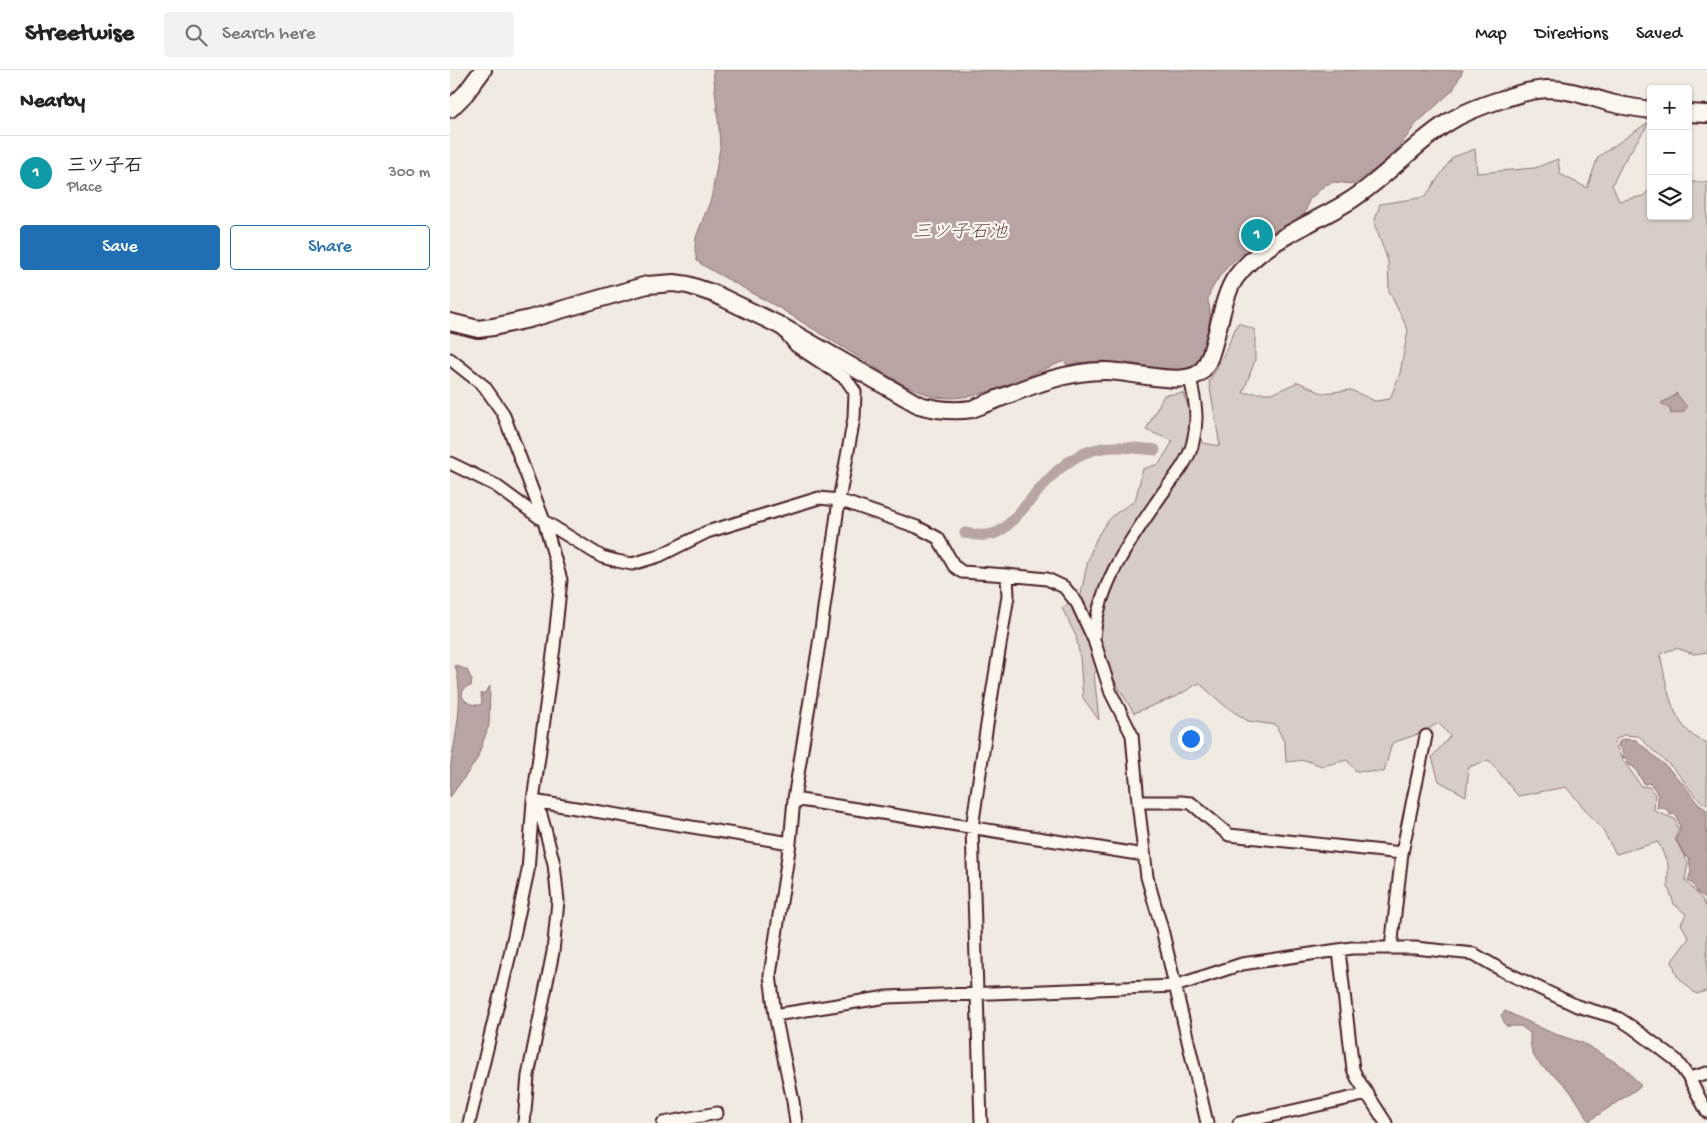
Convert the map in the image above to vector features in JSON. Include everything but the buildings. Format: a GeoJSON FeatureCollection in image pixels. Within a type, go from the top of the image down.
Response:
{"type":"FeatureCollection","features":[{"type":"Feature","properties":{"kind":"street"},"geometry":{"type":"LineString","coordinates":[[450,109],[465,94],[483,70]]}},
{"type":"Feature","properties":{"kind":"street"},"geometry":{"type":"LineString","coordinates":[[450,322],[478,328],[493,327],[529,319],[647,285],[674,283],[688,285],[715,294],[779,325],[919,405],[948,411],[972,409],[1046,381],[1083,372],[1122,372],[1173,379],[1190,378],[1203,370],[1207,362],[1213,348],[1229,288],[1245,267],[1271,246],[1367,189],[1446,124],[1489,103],[1528,92],[1547,89],[1568,91],[1607,102],[1647,109]]}},
{"type":"Feature","properties":{"kind":"street"},"geometry":{"type":"LineString","coordinates":[[1692,114],[1707,114]]}},
{"type":"Feature","properties":{"kind":"street"},"geometry":{"type":"LineString","coordinates":[[779,325],[796,346],[846,379],[855,392],[854,418],[839,500],[819,644],[794,799],[790,843],[770,975],[775,1015],[796,1123]]}},
{"type":"Feature","properties":{"kind":"street"},"geometry":{"type":"LineString","coordinates":[[450,359],[484,386],[503,414],[544,521],[561,580],[533,801],[528,871],[469,1123]]}},
{"type":"Feature","properties":{"kind":"street"},"geometry":{"type":"LineString","coordinates":[[1094,640],[1096,621],[1106,587],[1130,541],[1185,462],[1193,443],[1197,412],[1190,378]]}},
{"type":"Feature","properties":{"kind":"street"},"geometry":{"type":"LineString","coordinates":[[450,463],[496,485],[544,521],[602,557],[632,564],[659,556],[707,532],[819,498],[839,500],[917,527],[938,538],[954,566],[962,572],[1047,580],[1064,587],[1077,603],[1094,640],[1111,693],[1132,735],[1147,877],[1162,929],[1207,1123]]}},
{"type":"Feature","properties":{"kind":"street"},"geometry":{"type":"LineString","coordinates":[[981,1123],[972,828],[1008,596],[1007,575]]}},
{"type":"Feature","properties":{"kind":"street"},"geometry":{"type":"LineString","coordinates":[[1391,948],[1402,854],[1426,736]]}},
{"type":"Feature","properties":{"kind":"street"},"geometry":{"type":"LineString","coordinates":[[794,799],[1144,855]]}},
{"type":"Feature","properties":{"kind":"street"},"geometry":{"type":"LineString","coordinates":[[533,801],[790,843]]}},
{"type":"Feature","properties":{"kind":"street"},"geometry":{"type":"LineString","coordinates":[[524,1123],[528,1076],[553,952],[558,901],[554,864],[542,816],[533,801]]}},
{"type":"Feature","properties":{"kind":"street"},"geometry":{"type":"LineString","coordinates":[[1138,802],[1191,803],[1229,835],[1402,854]]}},
{"type":"Feature","properties":{"kind":"street"},"geometry":{"type":"LineString","coordinates":[[775,1015],[887,997],[1175,986],[1242,964],[1352,948],[1415,948],[1474,954],[1505,972],[1577,1006],[1618,1018],[1676,1060],[1689,1078],[1707,1112]]}},
{"type":"Feature","properties":{"kind":"street"},"geometry":{"type":"LineString","coordinates":[[1339,951],[1353,1069],[1386,1123]]}},
{"type":"Feature","properties":{"kind":"street"},"geometry":{"type":"LineString","coordinates":[[1689,1078],[1707,1073]]}},
{"type":"Feature","properties":{"kind":"street"},"geometry":{"type":"LineString","coordinates":[[1239,1123],[1368,1094]]}},
{"type":"Feature","properties":{"kind":"street"},"geometry":{"type":"LineString","coordinates":[[663,1123],[717,1113]]}},
{"type":"Feature","properties":{"kind":"shaded area"},"geometry":{"type":"Polygon","coordinates":[[[1647,123],[1612,185],[1619,201],[1643,196],[1647,192],[1647,220],[1692,220],[1692,182],[1707,182],[1707,652],[1694,654],[1676,648],[1660,654],[1669,696],[1677,716],[1692,735],[1707,743],[1707,805],[1692,793],[1672,767],[1639,736],[1623,735],[1614,741],[1621,757],[1641,786],[1649,787],[1655,794],[1654,811],[1675,819],[1678,829],[1675,839],[1688,863],[1685,880],[1702,899],[1707,908],[1707,991],[1696,994],[1677,976],[1672,961],[1689,938],[1681,924],[1686,914],[1674,904],[1668,887],[1668,864],[1658,842],[1616,854],[1602,829],[1566,787],[1518,796],[1489,760],[1469,767],[1466,796],[1439,781],[1432,757],[1450,736],[1439,723],[1418,734],[1392,743],[1384,772],[1356,771],[1347,760],[1322,766],[1305,760],[1286,762],[1285,744],[1276,725],[1248,721],[1225,706],[1199,683],[1177,696],[1134,713],[1116,683],[1105,659],[1094,674],[1099,720],[1083,698],[1080,657],[1076,636],[1062,608],[1081,595],[1091,551],[1101,531],[1115,514],[1135,501],[1143,469],[1159,464],[1173,441],[1146,430],[1164,395],[1183,393],[1203,443],[1220,446],[1209,382],[1238,323],[1255,330],[1255,360],[1243,393],[1274,393],[1298,382],[1322,393],[1351,390],[1375,401],[1390,399],[1400,373],[1408,330],[1389,291],[1388,261],[1374,223],[1380,204],[1425,197],[1453,157],[1475,149],[1477,173],[1535,168],[1558,159],[1560,174],[1587,188],[1598,157],[1647,123]]]}},
{"type":"Feature","properties":{"kind":"water","name":"三ツ子石池"},"geometry":{"type":"Polygon","coordinates":[[[713,70],[1463,70],[1453,90],[1416,124],[1396,151],[1382,164],[1354,184],[1334,182],[1325,185],[1309,200],[1304,216],[1256,244],[1243,253],[1223,272],[1209,296],[1210,317],[1208,332],[1200,357],[1192,367],[1169,370],[1105,361],[1067,365],[1064,361],[997,389],[972,396],[953,398],[934,397],[902,384],[781,309],[697,261],[695,250],[696,237],[711,199],[720,148],[713,70]]]}},
{"type":"Feature","properties":{"kind":"water"},"geometry":{"type":"Polygon","coordinates":[[[1676,393],[1687,407],[1683,412],[1671,414],[1670,409],[1661,403],[1676,393]]]}},
{"type":"Feature","properties":{"kind":"water"},"geometry":{"type":"Polygon","coordinates":[[[455,665],[467,670],[472,680],[471,686],[463,690],[462,696],[466,701],[481,705],[481,694],[486,692],[490,686],[489,725],[477,759],[450,797],[450,770],[459,704],[458,678],[455,665]]]}},
{"type":"Feature","properties":{"kind":"water"},"geometry":{"type":"Polygon","coordinates":[[[1623,739],[1636,740],[1668,768],[1698,804],[1707,810],[1707,901],[1698,893],[1693,884],[1688,881],[1691,871],[1689,859],[1685,856],[1676,839],[1680,827],[1675,814],[1670,815],[1668,810],[1663,808],[1657,809],[1658,794],[1655,789],[1649,783],[1644,784],[1634,767],[1627,764],[1627,758],[1623,758],[1622,750],[1618,746],[1619,742],[1623,739]]]}},
{"type":"Feature","properties":{"kind":"water"},"geometry":{"type":"Polygon","coordinates":[[[1505,1011],[1552,1033],[1583,1043],[1625,1068],[1641,1086],[1589,1121],[1578,1102],[1563,1083],[1537,1062],[1533,1055],[1530,1033],[1521,1026],[1506,1026],[1501,1015],[1505,1011]]]}},
{"type":"Feature","properties":{"kind":"waterway"},"geometry":{"type":"LineString","coordinates":[[965,533],[977,535],[996,533],[1014,519],[1059,469],[1090,451],[1122,447],[1155,450]]}},
{"type":"Feature","properties":{"kind":"place","name":"三ツ子石"},"geometry":{"type":"Point","coordinates":[1257,235]}}]}
